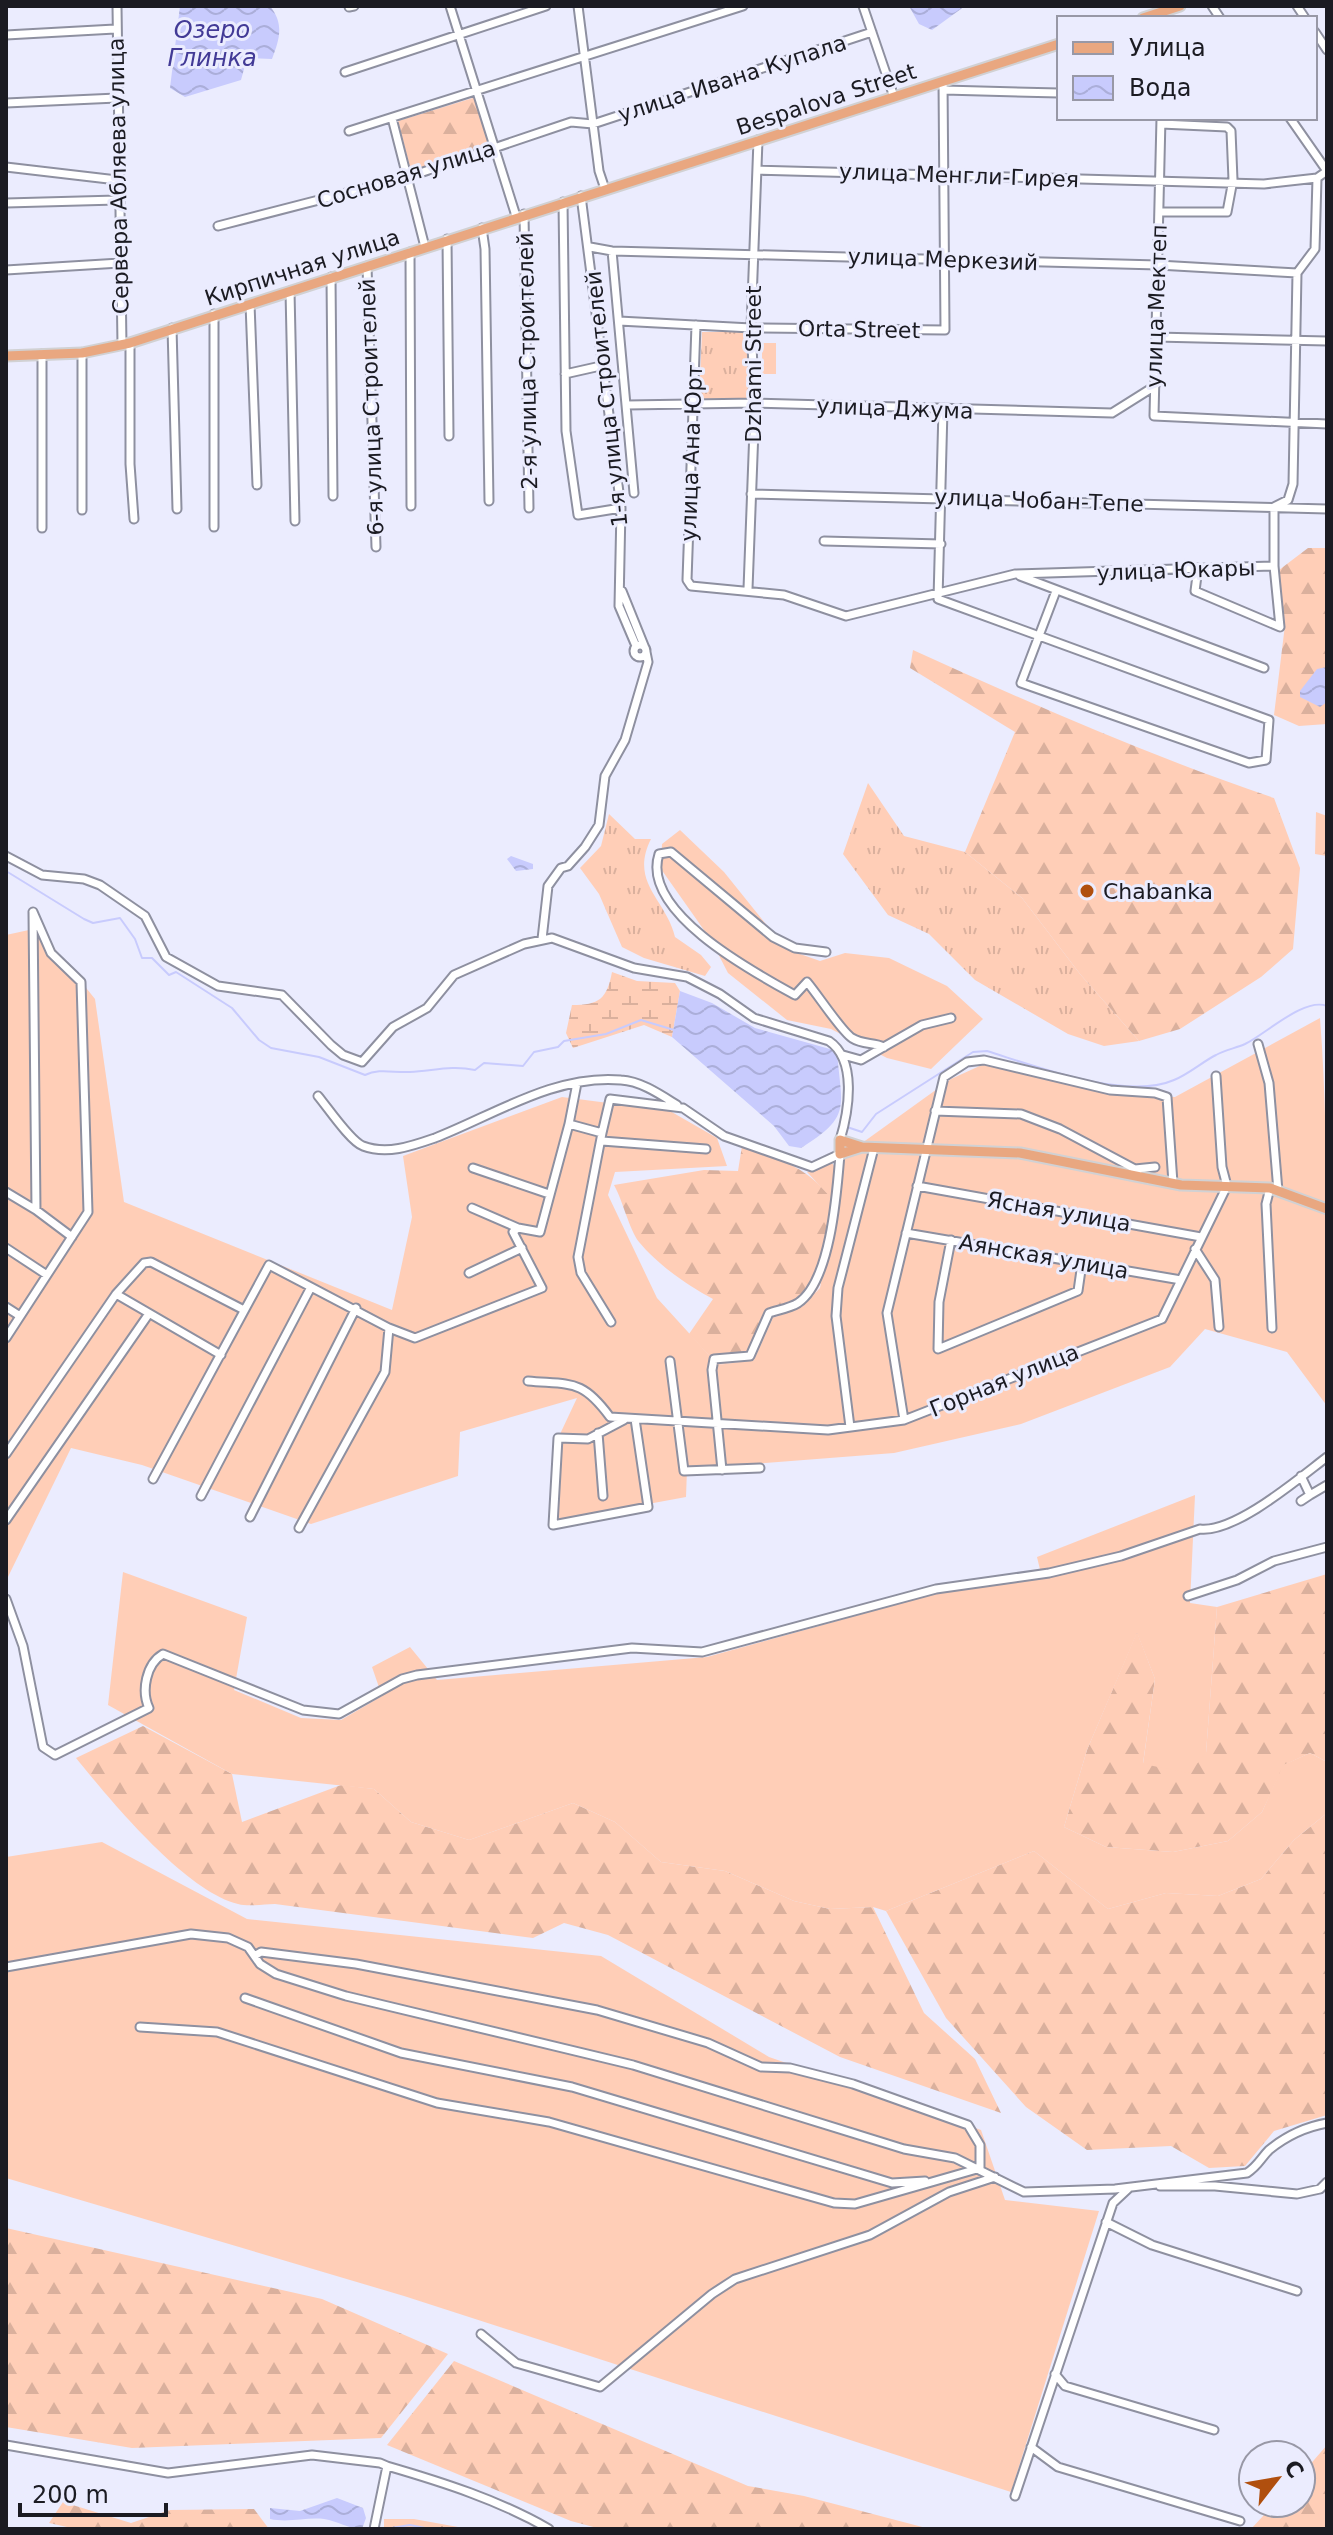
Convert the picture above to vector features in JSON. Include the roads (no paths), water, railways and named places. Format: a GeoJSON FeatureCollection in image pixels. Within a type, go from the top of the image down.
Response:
{"type":"FeatureCollection","features":[{"type":"Feature","properties":{"kind":"main road"},"geometry":{"type":"LineString","coordinates":[[1167,14],[1180,6]]}},
{"type":"Feature","properties":{"kind":"main road","name":"Bespalova Street"},"geometry":{"type":"LineString","coordinates":[[605,189],[894,97],[944,85],[1057,45]]}},
{"type":"Feature","properties":{"kind":"main road","name":"Кирпичная улица"},"geometry":{"type":"LineString","coordinates":[[6,356],[82,353],[126,344],[605,189]]}},
{"type":"Feature","properties":{"kind":"main road"},"geometry":{"type":"LineString","coordinates":[[862,1147],[840,1154],[840,1140],[874,1148],[1020,1153],[1138,1173],[1173,1183],[1274,1190],[1327,1209]]}},
{"type":"Feature","properties":{"kind":"street","name":"Сервера Абляева улица"},"geometry":{"type":"LineString","coordinates":[[117,6],[117,200],[134,519]]}},
{"type":"Feature","properties":{"kind":"street","name":"2-я улица Строителей"},"geometry":{"type":"LineString","coordinates":[[450,6],[520,215],[529,508]]}},
{"type":"Feature","properties":{"kind":"street"},"geometry":{"type":"LineString","coordinates":[[345,72],[546,6]]}},
{"type":"Feature","properties":{"kind":"street"},"geometry":{"type":"LineString","coordinates":[[578,6],[605,189]]}},
{"type":"Feature","properties":{"kind":"street"},"geometry":{"type":"LineString","coordinates":[[349,131],[584,59],[743,6]]}},
{"type":"Feature","properties":{"kind":"street"},"geometry":{"type":"LineString","coordinates":[[863,6],[894,97]]}},
{"type":"Feature","properties":{"kind":"street"},"geometry":{"type":"LineString","coordinates":[[6,35],[115,29]]}},
{"type":"Feature","properties":{"kind":"street","name":"улица Ивана Купала"},"geometry":{"type":"LineString","coordinates":[[593,124],[872,32]]}},
{"type":"Feature","properties":{"kind":"street"},"geometry":{"type":"LineString","coordinates":[[944,85],[1057,93]]}},
{"type":"Feature","properties":{"kind":"street","name":"Orta Street"},"geometry":{"type":"LineString","coordinates":[[619,321],[751,328],[945,330],[944,85]]}},
{"type":"Feature","properties":{"kind":"street"},"geometry":{"type":"LineString","coordinates":[[6,103],[117,98]]}},
{"type":"Feature","properties":{"kind":"street"},"geometry":{"type":"LineString","coordinates":[[392,118],[425,247]]}},
{"type":"Feature","properties":{"kind":"street"},"geometry":{"type":"LineString","coordinates":[[1274,507],[1288,500],[1293,484],[1297,273],[1315,249],[1317,178],[1327,171],[1291,120]]}},
{"type":"Feature","properties":{"kind":"street"},"geometry":{"type":"LineString","coordinates":[[1159,212],[1227,212],[1233,180],[1231,131],[1227,127],[1161,121]]}},
{"type":"Feature","properties":{"kind":"street","name":"улица Мектеп"},"geometry":{"type":"LineString","coordinates":[[1161,121],[1154,416],[1161,419],[1327,424]]}},
{"type":"Feature","properties":{"kind":"street","name":"Сосновая улица"},"geometry":{"type":"LineString","coordinates":[[218,226],[408,177],[571,122],[593,124]]}},
{"type":"Feature","properties":{"kind":"street","name":"Dzhami Street"},"geometry":{"type":"LineString","coordinates":[[748,589],[755,403],[751,328],[758,140]]}},
{"type":"Feature","properties":{"kind":"street"},"geometry":{"type":"LineString","coordinates":[[6,167],[117,180]]}},
{"type":"Feature","properties":{"kind":"street","name":"улица Менгли-Гирея"},"geometry":{"type":"LineString","coordinates":[[757,170],[1160,181],[1233,180],[1264,184],[1317,178]]}},
{"type":"Feature","properties":{"kind":"street","name":"1-я улица Строителей"},"geometry":{"type":"LineString","coordinates":[[581,196],[590,247],[621,508],[619,606],[648,662]]}},
{"type":"Feature","properties":{"kind":"street"},"geometry":{"type":"LineString","coordinates":[[6,203],[117,200]]}},
{"type":"Feature","properties":{"kind":"street","name":"1-я улица Строителей"},"geometry":{"type":"LineString","coordinates":[[563,202],[566,431],[578,515],[621,508]]}},
{"type":"Feature","properties":{"kind":"street"},"geometry":{"type":"LineString","coordinates":[[482,228],[485,249],[489,501]]}},
{"type":"Feature","properties":{"kind":"street"},"geometry":{"type":"LineString","coordinates":[[447,239],[449,436]]}},
{"type":"Feature","properties":{"kind":"street","name":"улица Меркезий"},"geometry":{"type":"LineString","coordinates":[[590,247],[612,251],[1158,265],[1297,273]]}},
{"type":"Feature","properties":{"kind":"street"},"geometry":{"type":"LineString","coordinates":[[1315,249],[1327,249]]}},
{"type":"Feature","properties":{"kind":"street"},"geometry":{"type":"LineString","coordinates":[[612,251],[634,493]]}},
{"type":"Feature","properties":{"kind":"street"},"geometry":{"type":"LineString","coordinates":[[410,252],[411,506]]}},
{"type":"Feature","properties":{"kind":"street"},"geometry":{"type":"LineString","coordinates":[[6,270],[120,263]]}},
{"type":"Feature","properties":{"kind":"street","name":"6-я улица Строителей"},"geometry":{"type":"LineString","coordinates":[[367,266],[376,547]]}},
{"type":"Feature","properties":{"kind":"street"},"geometry":{"type":"LineString","coordinates":[[331,277],[333,496]]}},
{"type":"Feature","properties":{"kind":"street"},"geometry":{"type":"LineString","coordinates":[[290,291],[295,521]]}},
{"type":"Feature","properties":{"kind":"street"},"geometry":{"type":"LineString","coordinates":[[250,304],[257,485]]}},
{"type":"Feature","properties":{"kind":"street"},"geometry":{"type":"LineString","coordinates":[[214,314],[214,527]]}},
{"type":"Feature","properties":{"kind":"street","name":"улица Ана Юрт"},"geometry":{"type":"LineString","coordinates":[[687,580],[696,325]]}},
{"type":"Feature","properties":{"kind":"street"},"geometry":{"type":"LineString","coordinates":[[172,328],[177,509]]}},
{"type":"Feature","properties":{"kind":"street"},"geometry":{"type":"LineString","coordinates":[[1156,337],[1327,341]]}},
{"type":"Feature","properties":{"kind":"street"},"geometry":{"type":"LineString","coordinates":[[82,353],[82,510]]}},
{"type":"Feature","properties":{"kind":"street"},"geometry":{"type":"LineString","coordinates":[[42,354],[42,528]]}},
{"type":"Feature","properties":{"kind":"street"},"geometry":{"type":"LineString","coordinates":[[565,374],[605,365]]}},
{"type":"Feature","properties":{"kind":"street","name":"улица Джума"},"geometry":{"type":"LineString","coordinates":[[627,405],[755,403],[1112,413],[1155,386]]}},
{"type":"Feature","properties":{"kind":"street"},"geometry":{"type":"LineString","coordinates":[[943,409],[938,599],[1041,637],[1269,720],[1266,760],[1249,763],[1021,683],[1041,637],[1056,591]]}},
{"type":"Feature","properties":{"kind":"street","name":"улица Чобан-Тепе"},"geometry":{"type":"LineString","coordinates":[[751,494],[942,496],[1327,509]]}},
{"type":"Feature","properties":{"kind":"street","name":"улица Юкары"},"geometry":{"type":"LineString","coordinates":[[687,580],[691,586],[748,589],[784,595],[846,616],[1015,574],[1274,566],[1274,507]]}},
{"type":"Feature","properties":{"kind":"street"},"geometry":{"type":"LineString","coordinates":[[824,541],[941,544]]}},
{"type":"Feature","properties":{"kind":"street"},"geometry":{"type":"LineString","coordinates":[[1198,568],[1195,591],[1280,627],[1274,566]]}},
{"type":"Feature","properties":{"kind":"street"},"geometry":{"type":"LineString","coordinates":[[1015,574],[1264,668]]}},
{"type":"Feature","properties":{"kind":"street"},"geometry":{"type":"LineString","coordinates":[[540,937],[548,886],[561,868],[580,853],[599,825],[605,776],[625,740],[648,662],[637,657],[642,649]]}},
{"type":"Feature","properties":{"kind":"street"},"geometry":{"type":"LineString","coordinates":[[826,952],[795,948],[773,937],[671,852],[659,854],[657,869],[667,893],[684,918],[709,945],[795,995],[807,982],[831,1010],[845,1033],[860,1042],[884,1047]]}},
{"type":"Feature","properties":{"kind":"street"},"geometry":{"type":"LineString","coordinates":[[6,856],[42,875],[84,879],[100,885],[145,916],[166,957],[218,986],[282,995],[291,1000],[331,1045],[362,1062],[393,1027],[427,1008],[454,975],[540,937],[552,938],[634,968],[687,977],[720,994],[754,1018],[829,1041],[843,1055],[861,1060],[922,1025],[951,1018]]}},
{"type":"Feature","properties":{"kind":"street"},"geometry":{"type":"LineString","coordinates":[[6,1338],[88,1212],[81,982],[51,953],[33,912],[36,1210]]}},
{"type":"Feature","properties":{"kind":"street"},"geometry":{"type":"LineString","coordinates":[[1258,1044],[1269,1083],[1274,1190],[1266,1204],[1272,1328]]}},
{"type":"Feature","properties":{"kind":"street"},"geometry":{"type":"LineString","coordinates":[[840,1140],[845,1123],[843,1055]]}},
{"type":"Feature","properties":{"kind":"street"},"geometry":{"type":"LineString","coordinates":[[904,1420],[887,1313],[944,1077],[967,1062],[984,1060],[1110,1090],[1155,1093],[1167,1097],[1173,1183]]}},
{"type":"Feature","properties":{"kind":"street"},"geometry":{"type":"LineString","coordinates":[[1216,1076],[1222,1167],[1227,1186]]}},
{"type":"Feature","properties":{"kind":"street"},"geometry":{"type":"LineString","coordinates":[[318,1096],[351,1138],[363,1146],[405,1149],[476,1122],[527,1097],[577,1083],[623,1080],[683,1108],[724,1136],[812,1167],[840,1154],[837,1193],[814,1287],[798,1303],[769,1313],[750,1356],[714,1359],[712,1370],[722,1470]]}},
{"type":"Feature","properties":{"kind":"street"},"geometry":{"type":"LineString","coordinates":[[472,1208],[518,1228],[540,1232],[577,1083]]}},
{"type":"Feature","properties":{"kind":"street"},"geometry":{"type":"LineString","coordinates":[[611,1322],[581,1273],[578,1257],[610,1099],[683,1108]]}},
{"type":"Feature","properties":{"kind":"street"},"geometry":{"type":"LineString","coordinates":[[935,1111],[1021,1114],[1060,1129],[1138,1173],[1155,1167]]}},
{"type":"Feature","properties":{"kind":"street"},"geometry":{"type":"LineString","coordinates":[[569,1124],[602,1137],[706,1149]]}},
{"type":"Feature","properties":{"kind":"street"},"geometry":{"type":"LineString","coordinates":[[850,1427],[836,1316],[838,1288],[874,1148]]}},
{"type":"Feature","properties":{"kind":"street"},"geometry":{"type":"LineString","coordinates":[[473,1168],[549,1194]]}},
{"type":"Feature","properties":{"kind":"street","name":"Ясная улица"},"geometry":{"type":"LineString","coordinates":[[917,1186],[1201,1237]]}},
{"type":"Feature","properties":{"kind":"street","name":"Горная улица"},"geometry":{"type":"LineString","coordinates":[[626,1419],[800,1428],[850,1427],[904,1420],[1162,1319],[1227,1186]]}},
{"type":"Feature","properties":{"kind":"street"},"geometry":{"type":"LineString","coordinates":[[6,1192],[72,1237]]}},
{"type":"Feature","properties":{"kind":"street"},"geometry":{"type":"LineString","coordinates":[[153,1479],[269,1265],[310,1289],[415,1338],[542,1288],[513,1232],[518,1228]]}},
{"type":"Feature","properties":{"kind":"street","name":"Аянская улица"},"geometry":{"type":"LineString","coordinates":[[906,1233],[1181,1280]]}},
{"type":"Feature","properties":{"kind":"street"},"geometry":{"type":"LineString","coordinates":[[951,1240],[939,1302],[938,1349],[1078,1291],[1082,1263]]}},
{"type":"Feature","properties":{"kind":"street"},"geometry":{"type":"LineString","coordinates":[[6,1248],[47,1275]]}},
{"type":"Feature","properties":{"kind":"street"},"geometry":{"type":"LineString","coordinates":[[469,1273],[522,1248]]}},
{"type":"Feature","properties":{"kind":"street"},"geometry":{"type":"LineString","coordinates":[[1195,1249],[1215,1280],[1219,1327]]}},
{"type":"Feature","properties":{"kind":"street"},"geometry":{"type":"LineString","coordinates":[[6,1454],[116,1294],[138,1267],[151,1262],[244,1310]]}},
{"type":"Feature","properties":{"kind":"street"},"geometry":{"type":"LineString","coordinates":[[201,1496],[310,1289]]}},
{"type":"Feature","properties":{"kind":"street"},"geometry":{"type":"LineString","coordinates":[[116,1294],[221,1355]]}},
{"type":"Feature","properties":{"kind":"street"},"geometry":{"type":"LineString","coordinates":[[6,1307],[20,1316]]}},
{"type":"Feature","properties":{"kind":"street"},"geometry":{"type":"LineString","coordinates":[[250,1517],[356,1308]]}},
{"type":"Feature","properties":{"kind":"street"},"geometry":{"type":"LineString","coordinates":[[6,1520],[148,1315]]}},
{"type":"Feature","properties":{"kind":"street"},"geometry":{"type":"LineString","coordinates":[[299,1528],[385,1372],[389,1328]]}},
{"type":"Feature","properties":{"kind":"street"},"geometry":{"type":"LineString","coordinates":[[670,1361],[684,1471],[760,1468]]}},
{"type":"Feature","properties":{"kind":"street"},"geometry":{"type":"LineString","coordinates":[[528,1381],[577,1386],[591,1392],[610,1417],[626,1419]]}},
{"type":"Feature","properties":{"kind":"street"},"geometry":{"type":"LineString","coordinates":[[626,1419],[588,1439],[558,1438],[553,1525],[648,1507],[635,1419]]}},
{"type":"Feature","properties":{"kind":"street"},"geometry":{"type":"LineString","coordinates":[[598,1433],[603,1496]]}},
{"type":"Feature","properties":{"kind":"street"},"geometry":{"type":"LineString","coordinates":[[6,1599],[23,1646],[43,1747],[55,1755],[149,1708],[144,1692],[146,1682],[155,1659],[163,1654],[303,1710],[339,1714],[417,1675],[632,1648],[702,1652],[936,1589],[1049,1573],[1121,1556],[1200,1529],[1210,1530],[1243,1516],[1327,1457]]}},
{"type":"Feature","properties":{"kind":"street"},"geometry":{"type":"LineString","coordinates":[[1301,1476],[1310,1495]]}},
{"type":"Feature","properties":{"kind":"street"},"geometry":{"type":"LineString","coordinates":[[1301,1501],[1327,1485]]}},
{"type":"Feature","properties":{"kind":"street"},"geometry":{"type":"LineString","coordinates":[[1188,1596],[1237,1580],[1274,1561],[1327,1547]]}},
{"type":"Feature","properties":{"kind":"street"},"geometry":{"type":"LineString","coordinates":[[6,1967],[191,1934],[228,1938],[248,1947],[260,1964],[276,1974],[346,1996],[633,2065],[904,2149],[955,2158],[1024,2192],[1130,2187],[1247,2173],[1259,2166],[1267,2152],[1304,2127],[1327,2123]]}},
{"type":"Feature","properties":{"kind":"street"},"geometry":{"type":"LineString","coordinates":[[256,1955],[261,1952],[356,1964],[553,2000],[698,2040],[761,2067],[790,2068],[853,2084],[968,2125],[980,2145],[980,2168]]}},
{"type":"Feature","properties":{"kind":"street"},"geometry":{"type":"LineString","coordinates":[[245,1998],[401,2053],[572,2087],[892,2183],[931,2181]]}},
{"type":"Feature","properties":{"kind":"street"},"geometry":{"type":"LineString","coordinates":[[140,2027],[217,2032],[437,2103],[549,2122],[603,2140],[834,2203],[855,2204],[980,2168]]}},
{"type":"Feature","properties":{"kind":"street"},"geometry":{"type":"LineString","coordinates":[[481,2334],[516,2363],[600,2387],[712,2294],[735,2279],[870,2235],[949,2192],[995,2177]]}},
{"type":"Feature","properties":{"kind":"street"},"geometry":{"type":"LineString","coordinates":[[1146,2185],[1215,2186],[1297,2194],[1320,2189],[1327,2182]]}},
{"type":"Feature","properties":{"kind":"street"},"geometry":{"type":"LineString","coordinates":[[1015,2496],[1113,2203],[1130,2187]]}},
{"type":"Feature","properties":{"kind":"street"},"geometry":{"type":"LineString","coordinates":[[1106,2222],[1152,2245],[1297,2291]]}},
{"type":"Feature","properties":{"kind":"street"},"geometry":{"type":"LineString","coordinates":[[1055,2374],[1065,2386],[1214,2430]]}},
{"type":"Feature","properties":{"kind":"street"},"geometry":{"type":"LineString","coordinates":[[6,2445],[168,2473],[312,2455],[362,2459],[447,2483],[535,2520],[549,2529]]}},
{"type":"Feature","properties":{"kind":"street"},"geometry":{"type":"LineString","coordinates":[[1031,2447],[1058,2467],[1240,2521]]}},
{"type":"Feature","properties":{"kind":"street"},"geometry":{"type":"LineString","coordinates":[[374,2529],[387,2466]]}},
{"type":"Feature","properties":{"kind":"water","name":"Озеро Глинка"},"geometry":{"type":"Polygon","coordinates":[[[180,6],[270,6],[279,31],[272,59],[247,58],[241,80],[185,97],[170,88],[180,6]]]}},
{"type":"Feature","properties":{"kind":"water"},"geometry":{"type":"Polygon","coordinates":[[[909,6],[965,6],[932,30],[919,24],[909,6]]]}},
{"type":"Feature","properties":{"kind":"water"},"geometry":{"type":"Polygon","coordinates":[[[1327,667],[1327,702],[1320,707],[1300,697],[1300,691],[1317,669],[1327,667]]]}},
{"type":"Feature","properties":{"kind":"water"},"geometry":{"type":"Polygon","coordinates":[[[511,856],[533,864],[533,869],[516,871],[507,859],[511,856]]]}},
{"type":"Feature","properties":{"kind":"water"},"geometry":{"type":"Polygon","coordinates":[[[680,991],[712,1003],[755,1028],[837,1051],[840,1108],[829,1127],[801,1148],[789,1146],[774,1126],[672,1037],[680,991]]]}},
{"type":"Feature","properties":{"kind":"water"},"geometry":{"type":"Polygon","coordinates":[[[337,2498],[363,2508],[366,2518],[362,2529],[324,2519],[270,2519],[270,2508],[300,2511],[337,2498]]]}},
{"type":"Feature","properties":{"kind":"waterway"},"geometry":{"type":"LineString","coordinates":[[6,871],[93,923],[120,918],[135,939],[142,958],[152,958],[169,975],[176,972],[232,1008],[259,1040],[271,1048],[319,1057],[365,1075],[381,1071],[475,1070],[484,1063],[523,1066],[534,1052],[558,1047],[564,1041],[606,1034],[641,1020],[674,1030]]}},
{"type":"Feature","properties":{"kind":"waterway"},"geometry":{"type":"LineString","coordinates":[[847,1127],[862,1132],[876,1114],[973,1052],[987,1051],[1106,1084],[1154,1085],[1174,1080],[1216,1055],[1245,1044],[1296,1011],[1318,1005],[1327,1006]]}},
{"type":"Feature","properties":{"kind":"waterway"},"geometry":{"type":"LineString","coordinates":[[385,2529],[410,2525],[430,2529]]}},
{"type":"Feature","properties":{"kind":"place","name":"Chabanka"},"geometry":{"type":"Point","coordinates":[1087,891]}}]}
